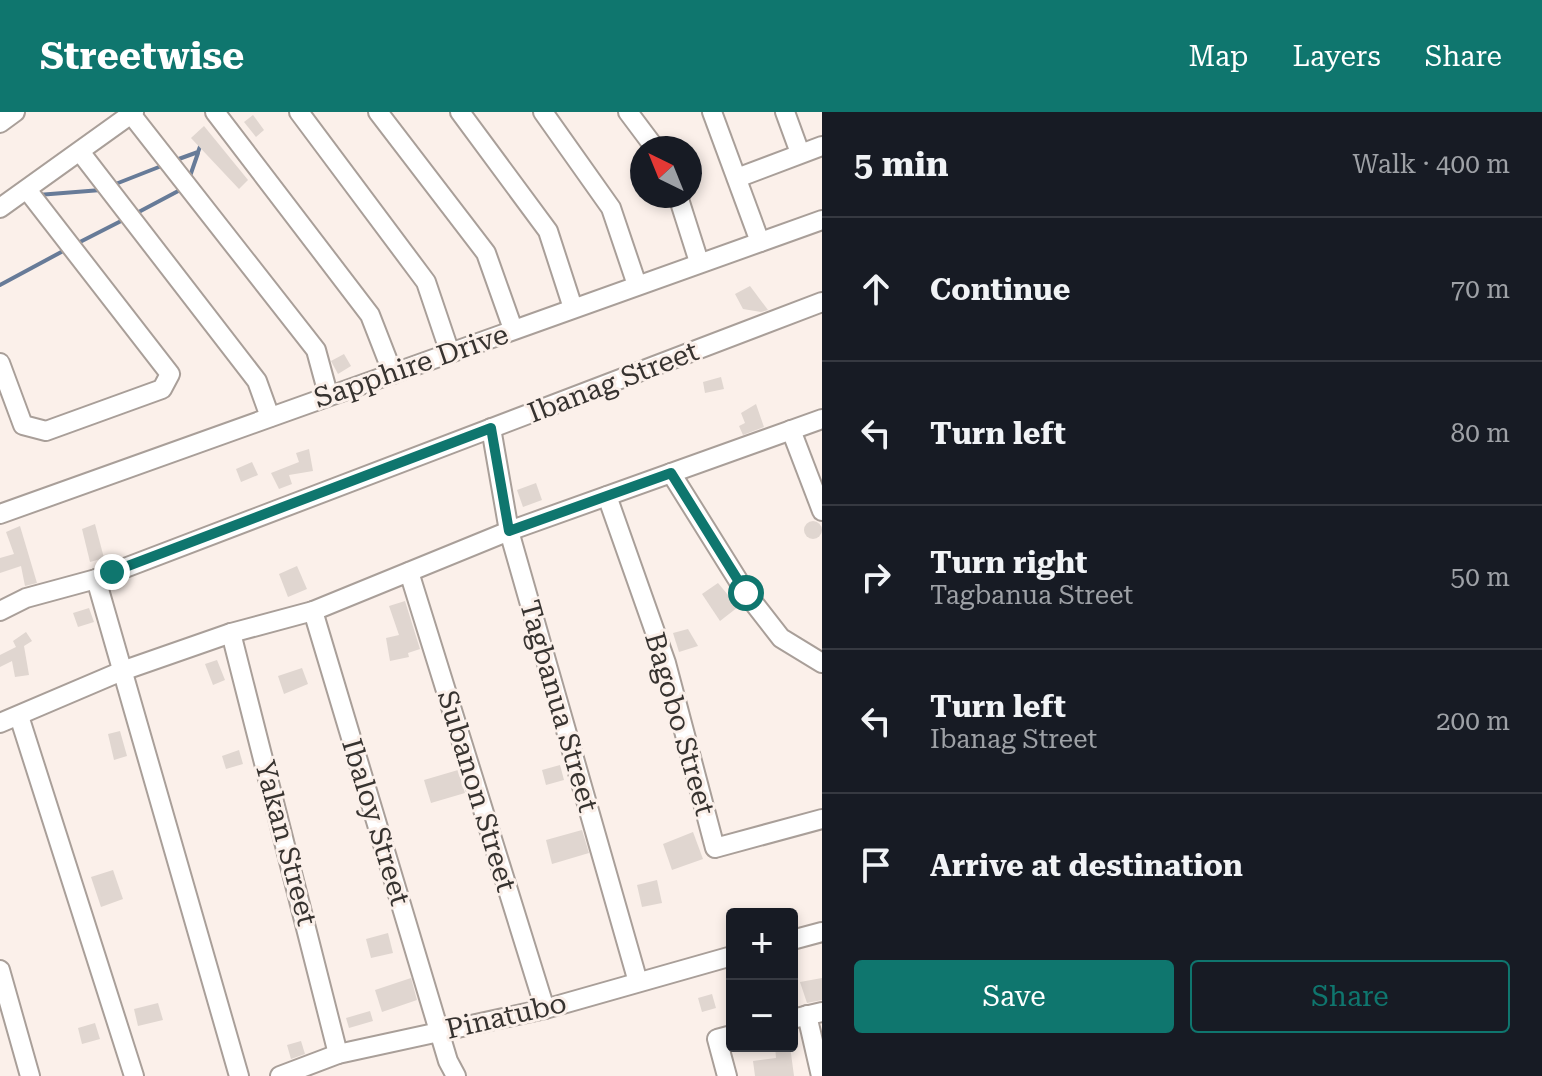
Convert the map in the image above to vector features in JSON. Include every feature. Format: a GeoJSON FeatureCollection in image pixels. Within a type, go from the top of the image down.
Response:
{"type":"FeatureCollection","features":[{"type":"Feature","properties":{"kind":"street"},"geometry":{"type":"LineString","coordinates":[[0,123],[15,112]]}},
{"type":"Feature","properties":{"kind":"street"},"geometry":{"type":"LineString","coordinates":[[215,112],[370,315],[393,374]]}},
{"type":"Feature","properties":{"kind":"street"},"geometry":{"type":"LineString","coordinates":[[299,112],[426,282],[450,353]]}},
{"type":"Feature","properties":{"kind":"street"},"geometry":{"type":"LineString","coordinates":[[378,112],[486,253],[513,329]]}},
{"type":"Feature","properties":{"kind":"street"},"geometry":{"type":"LineString","coordinates":[[460,112],[548,231],[573,308]]}},
{"type":"Feature","properties":{"kind":"street"},"geometry":{"type":"LineString","coordinates":[[543,112],[611,208],[637,285]]}},
{"type":"Feature","properties":{"kind":"street"},"geometry":{"type":"LineString","coordinates":[[628,112],[646,136]]}},
{"type":"Feature","properties":{"kind":"street"},"geometry":{"type":"LineString","coordinates":[[712,112],[760,242]]}},
{"type":"Feature","properties":{"kind":"street"},"geometry":{"type":"LineString","coordinates":[[785,112],[800,153]]}},
{"type":"Feature","properties":{"kind":"street"},"geometry":{"type":"LineString","coordinates":[[0,208],[81,153],[132,113],[316,350],[328,394]]}},
{"type":"Feature","properties":{"kind":"street"},"geometry":{"type":"LineString","coordinates":[[737,178],[822,146]]}},
{"type":"Feature","properties":{"kind":"street"},"geometry":{"type":"LineString","coordinates":[[81,153],[257,381],[270,417]]}},
{"type":"Feature","properties":{"kind":"street"},"geometry":{"type":"LineString","coordinates":[[0,363],[23,425],[46,431],[162,389],[170,374],[28,191]]}},
{"type":"Feature","properties":{"kind":"street"},"geometry":{"type":"LineString","coordinates":[[682,208],[699,262]]}},
{"type":"Feature","properties":{"kind":"street","name":"Sapphire Drive"},"geometry":{"type":"LineString","coordinates":[[0,514],[328,394],[393,374],[822,220]]}},
{"type":"Feature","properties":{"kind":"street","name":"Ibanag Street"},"geometry":{"type":"LineString","coordinates":[[0,611],[26,598],[96,579],[822,302]]}},
{"type":"Feature","properties":{"kind":"street"},"geometry":{"type":"LineString","coordinates":[[0,723],[122,671],[231,633],[313,611],[509,531],[822,419]]}},
{"type":"Feature","properties":{"kind":"street","name":"Tagbanua Street"},"geometry":{"type":"LineString","coordinates":[[491,428],[509,531],[638,982]]}},
{"type":"Feature","properties":{"kind":"street"},"geometry":{"type":"LineString","coordinates":[[791,430],[822,511]]}},
{"type":"Feature","properties":{"kind":"street"},"geometry":{"type":"LineString","coordinates":[[671,473],[746,593],[781,638],[822,663]]}},
{"type":"Feature","properties":{"kind":"street","name":"Bagobo Street"},"geometry":{"type":"LineString","coordinates":[[607,496],[666,663],[715,848],[822,819]]}},
{"type":"Feature","properties":{"kind":"street","name":"Subanon Street"},"geometry":{"type":"LineString","coordinates":[[409,572],[545,1009]]}},
{"type":"Feature","properties":{"kind":"street"},"geometry":{"type":"LineString","coordinates":[[96,579],[239,1076]]}},
{"type":"Feature","properties":{"kind":"street","name":"Ibaloy Street"},"geometry":{"type":"LineString","coordinates":[[313,611],[456,1076]]}},
{"type":"Feature","properties":{"kind":"street","name":"Yakan Street"},"geometry":{"type":"LineString","coordinates":[[231,633],[338,1054]]}},
{"type":"Feature","properties":{"kind":"street"},"geometry":{"type":"LineString","coordinates":[[19,716],[134,1076]]}},
{"type":"Feature","properties":{"kind":"street"},"geometry":{"type":"LineString","coordinates":[[798,938],[822,932]]}},
{"type":"Feature","properties":{"kind":"street","name":"Pinatubo"},"geometry":{"type":"LineString","coordinates":[[280,1076],[338,1054],[545,1009],[726,958]]}},
{"type":"Feature","properties":{"kind":"street"},"geometry":{"type":"LineString","coordinates":[[0,970],[30,1076]]}},
{"type":"Feature","properties":{"kind":"street"},"geometry":{"type":"LineString","coordinates":[[807,1015],[821,1076]]}},
{"type":"Feature","properties":{"kind":"street"},"geometry":{"type":"LineString","coordinates":[[726,1037],[717,1039],[727,1076]]}},
{"type":"Feature","properties":{"kind":"building"},"geometry":{"type":"Polygon","coordinates":[[[253,115],[264,130],[256,137],[244,122],[253,115]]]}},
{"type":"Feature","properties":{"kind":"building"},"geometry":{"type":"Polygon","coordinates":[[[204,126],[248,180],[239,189],[191,138],[204,126]]]}},
{"type":"Feature","properties":{"kind":"building"},"geometry":{"type":"Polygon","coordinates":[[[750,286],[768,310],[743,309],[735,294],[750,286]]]}},
{"type":"Feature","properties":{"kind":"building"},"geometry":{"type":"Polygon","coordinates":[[[344,354],[351,366],[338,374],[331,361],[344,354]]]}},
{"type":"Feature","properties":{"kind":"building"},"geometry":{"type":"Polygon","coordinates":[[[721,377],[724,389],[705,393],[703,382],[721,377]]]}},
{"type":"Feature","properties":{"kind":"building"},"geometry":{"type":"Polygon","coordinates":[[[756,404],[764,427],[743,435],[739,426],[745,423],[741,413],[756,404]]]}},
{"type":"Feature","properties":{"kind":"building"},"geometry":{"type":"Polygon","coordinates":[[[309,449],[313,471],[289,475],[292,484],[279,489],[271,473],[299,462],[296,453],[309,449]]]}},
{"type":"Feature","properties":{"kind":"building"},"geometry":{"type":"Polygon","coordinates":[[[252,462],[258,475],[241,482],[236,469],[252,462]]]}},
{"type":"Feature","properties":{"kind":"building"},"geometry":{"type":"Polygon","coordinates":[[[536,483],[542,500],[523,507],[517,490],[536,483]]]}},
{"type":"Feature","properties":{"kind":"building"},"geometry":{"type":"Polygon","coordinates":[[[809,521],[817,521],[822,530],[820,537],[809,539],[804,534],[804,526],[809,521]]]}},
{"type":"Feature","properties":{"kind":"building"},"geometry":{"type":"Polygon","coordinates":[[[95,524],[104,558],[90,562],[82,529],[95,524]]]}},
{"type":"Feature","properties":{"kind":"building"},"geometry":{"type":"Polygon","coordinates":[[[20,526],[37,583],[25,586],[21,566],[0,573],[0,558],[14,554],[6,532],[20,526]]]}},
{"type":"Feature","properties":{"kind":"building"},"geometry":{"type":"Polygon","coordinates":[[[297,566],[307,589],[288,597],[279,574],[297,566]]]}},
{"type":"Feature","properties":{"kind":"building"},"geometry":{"type":"Polygon","coordinates":[[[718,583],[738,607],[720,621],[702,594],[718,583]]]}},
{"type":"Feature","properties":{"kind":"building"},"geometry":{"type":"Polygon","coordinates":[[[405,601],[420,649],[408,653],[409,657],[390,661],[386,638],[399,635],[389,606],[405,601]]]}},
{"type":"Feature","properties":{"kind":"building"},"geometry":{"type":"Polygon","coordinates":[[[89,608],[94,622],[78,627],[73,613],[89,608]]]}},
{"type":"Feature","properties":{"kind":"building"},"geometry":{"type":"Polygon","coordinates":[[[688,629],[698,646],[679,652],[673,633],[688,629]]]}},
{"type":"Feature","properties":{"kind":"building"},"geometry":{"type":"Polygon","coordinates":[[[26,632],[32,641],[24,646],[29,675],[15,677],[12,661],[0,667],[0,655],[16,647],[13,641],[26,632]]]}},
{"type":"Feature","properties":{"kind":"building"},"geometry":{"type":"Polygon","coordinates":[[[217,660],[225,680],[213,685],[205,664],[217,660]]]}},
{"type":"Feature","properties":{"kind":"building"},"geometry":{"type":"Polygon","coordinates":[[[302,668],[308,684],[284,694],[278,676],[302,668]]]}},
{"type":"Feature","properties":{"kind":"building"},"geometry":{"type":"Polygon","coordinates":[[[120,731],[127,756],[114,760],[108,734],[120,731]]]}},
{"type":"Feature","properties":{"kind":"building"},"geometry":{"type":"Polygon","coordinates":[[[239,750],[243,764],[226,769],[222,756],[239,750]]]}},
{"type":"Feature","properties":{"kind":"building"},"geometry":{"type":"Polygon","coordinates":[[[560,765],[564,780],[546,785],[542,770],[560,765]]]}},
{"type":"Feature","properties":{"kind":"building"},"geometry":{"type":"Polygon","coordinates":[[[458,770],[465,793],[431,803],[424,780],[458,770]]]}},
{"type":"Feature","properties":{"kind":"building"},"geometry":{"type":"Polygon","coordinates":[[[582,830],[589,853],[552,864],[546,840],[582,830]]]}},
{"type":"Feature","properties":{"kind":"building"},"geometry":{"type":"Polygon","coordinates":[[[693,832],[703,859],[672,870],[663,844],[693,832]]]}},
{"type":"Feature","properties":{"kind":"building"},"geometry":{"type":"Polygon","coordinates":[[[113,870],[123,899],[101,907],[91,877],[113,870]]]}},
{"type":"Feature","properties":{"kind":"building"},"geometry":{"type":"Polygon","coordinates":[[[657,880],[662,903],[642,907],[637,885],[657,880]]]}},
{"type":"Feature","properties":{"kind":"building"},"geometry":{"type":"Polygon","coordinates":[[[388,933],[393,953],[371,958],[366,939],[388,933]]]}},
{"type":"Feature","properties":{"kind":"building"},"geometry":{"type":"Polygon","coordinates":[[[411,978],[417,1000],[382,1012],[375,990],[411,978]]]}},
{"type":"Feature","properties":{"kind":"building"},"geometry":{"type":"Polygon","coordinates":[[[822,978],[822,1000],[807,1003],[800,982],[822,978]]]}},
{"type":"Feature","properties":{"kind":"building"},"geometry":{"type":"Polygon","coordinates":[[[712,994],[716,1008],[702,1012],[698,998],[712,994]]]}},
{"type":"Feature","properties":{"kind":"building"},"geometry":{"type":"Polygon","coordinates":[[[158,1003],[163,1020],[138,1026],[134,1009],[158,1003]]]}},
{"type":"Feature","properties":{"kind":"building"},"geometry":{"type":"Polygon","coordinates":[[[370,1011],[373,1021],[349,1028],[346,1018],[370,1011]]]}},
{"type":"Feature","properties":{"kind":"building"},"geometry":{"type":"Polygon","coordinates":[[[95,1023],[100,1039],[82,1044],[78,1028],[95,1023]]]}},
{"type":"Feature","properties":{"kind":"building"},"geometry":{"type":"Polygon","coordinates":[[[301,1041],[305,1054],[291,1059],[287,1045],[301,1041]]]}},
{"type":"Feature","properties":{"kind":"building"},"geometry":{"type":"Polygon","coordinates":[[[776,1052],[791,1052],[794,1076],[755,1076],[753,1061],[776,1058],[776,1052]]]}},
{"type":"Feature","properties":{"kind":"waterway"},"geometry":{"type":"LineString","coordinates":[[176,160],[198,152],[201,144]]}},
{"type":"Feature","properties":{"kind":"waterway"},"geometry":{"type":"LineString","coordinates":[[189,179],[198,153]]}},
{"type":"Feature","properties":{"kind":"waterway"},"geometry":{"type":"LineString","coordinates":[[113,185],[164,165]]}},
{"type":"Feature","properties":{"kind":"waterway"},"geometry":{"type":"LineString","coordinates":[[133,215],[182,189]]}},
{"type":"Feature","properties":{"kind":"waterway"},"geometry":{"type":"LineString","coordinates":[[38,195],[101,190]]}},
{"type":"Feature","properties":{"kind":"waterway"},"geometry":{"type":"LineString","coordinates":[[76,244],[125,219]]}},
{"type":"Feature","properties":{"kind":"waterway"},"geometry":{"type":"LineString","coordinates":[[0,285],[65,250]]}},
{"type":"Feature","properties":{"kind":"route"},"geometry":{"type":"LineString","coordinates":[[112,572],[491,428],[509,531],[671,473],[746,593]]}}]}
